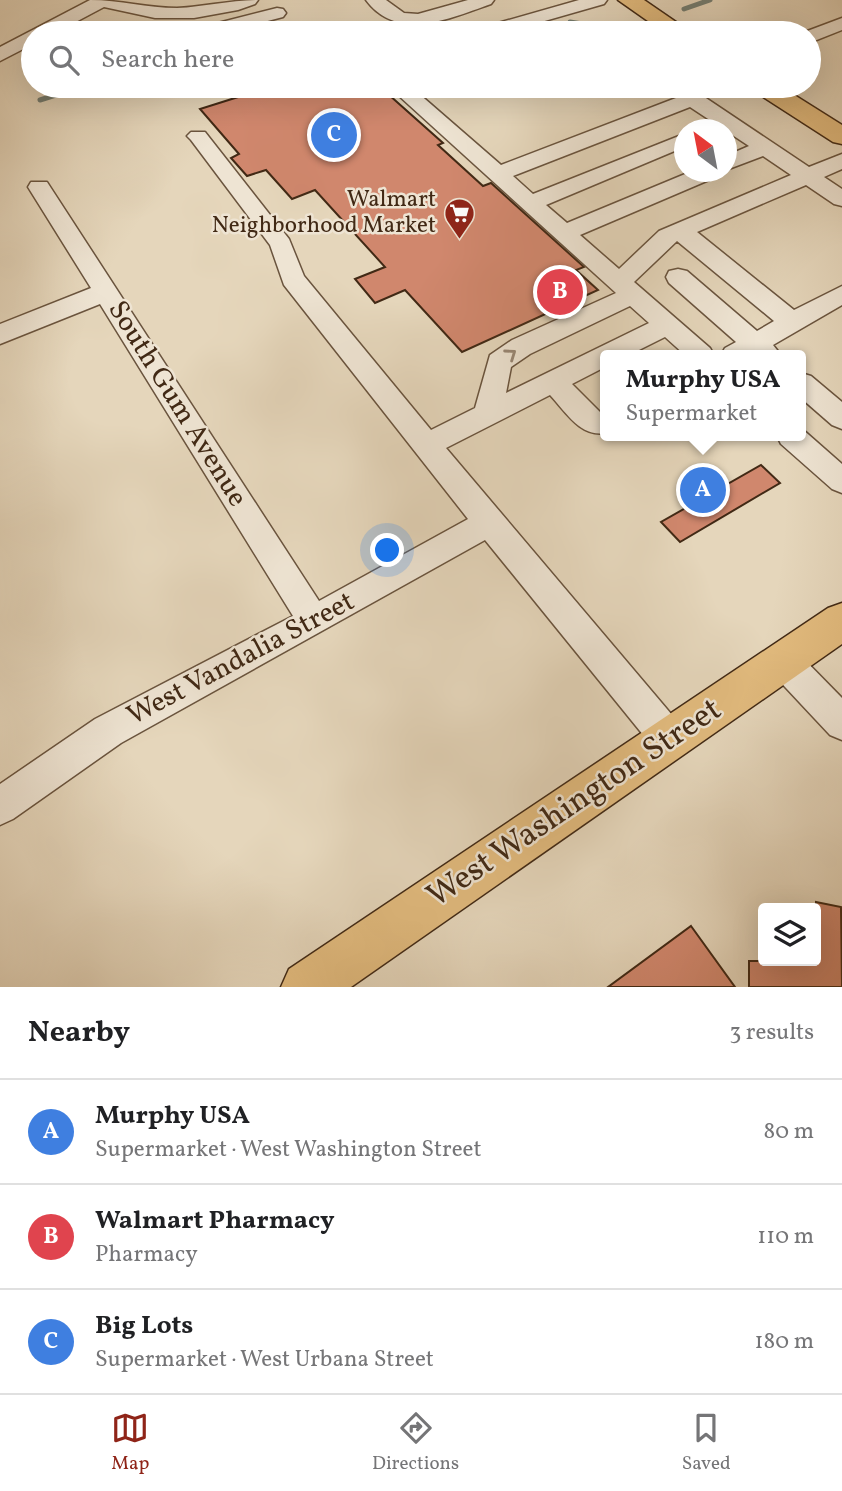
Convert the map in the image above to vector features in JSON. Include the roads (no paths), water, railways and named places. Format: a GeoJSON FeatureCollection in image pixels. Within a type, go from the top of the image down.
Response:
{"type":"FeatureCollection","features":[{"type":"Feature","properties":{"kind":"main road"},"geometry":{"type":"LineString","coordinates":[[629,0],[661,21]]}},
{"type":"Feature","properties":{"kind":"main road"},"geometry":{"type":"LineString","coordinates":[[782,98],[842,136]]}},
{"type":"Feature","properties":{"kind":"main road","name":"West Washington Street"},"geometry":{"type":"LineString","coordinates":[[307,987],[842,621]]}},
{"type":"Feature","properties":{"kind":"street"},"geometry":{"type":"LineString","coordinates":[[64,21],[101,1],[168,8],[249,0]]}},
{"type":"Feature","properties":{"kind":"street"},"geometry":{"type":"LineString","coordinates":[[375,0],[398,17],[406,19],[436,15],[485,0]]}},
{"type":"Feature","properties":{"kind":"street"},"geometry":{"type":"LineString","coordinates":[[523,21],[598,0]]}},
{"type":"Feature","properties":{"kind":"street"},"geometry":{"type":"LineString","coordinates":[[226,3],[245,21]]}},
{"type":"Feature","properties":{"kind":"street"},"geometry":{"type":"LineString","coordinates":[[514,6],[538,21]]}},
{"type":"Feature","properties":{"kind":"street"},"geometry":{"type":"LineString","coordinates":[[168,8],[188,21]]}},
{"type":"Feature","properties":{"kind":"street"},"geometry":{"type":"LineString","coordinates":[[250,21],[278,13]]}},
{"type":"Feature","properties":{"kind":"street"},"geometry":{"type":"LineString","coordinates":[[821,32],[842,24]]}},
{"type":"Feature","properties":{"kind":"street"},"geometry":{"type":"LineString","coordinates":[[0,55],[21,44]]}},
{"type":"Feature","properties":{"kind":"street"},"geometry":{"type":"LineString","coordinates":[[412,98],[695,350]]}},
{"type":"Feature","properties":{"kind":"street"},"geometry":{"type":"LineString","coordinates":[[498,174],[666,98]]}},
{"type":"Feature","properties":{"kind":"street"},"geometry":{"type":"LineString","coordinates":[[689,98],[711,119]]}},
{"type":"Feature","properties":{"kind":"street"},"geometry":{"type":"LineString","coordinates":[[737,135],[807,174],[842,199]]}},
{"type":"Feature","properties":{"kind":"street"},"geometry":{"type":"LineString","coordinates":[[198,136],[281,244],[293,279],[489,523],[670,740]]}},
{"type":"Feature","properties":{"kind":"street"},"geometry":{"type":"LineString","coordinates":[[530,203],[674,144]]}},
{"type":"Feature","properties":{"kind":"street"},"geometry":{"type":"LineString","coordinates":[[737,159],[763,148]]}},
{"type":"Feature","properties":{"kind":"street"},"geometry":{"type":"LineString","coordinates":[[488,414],[499,362],[520,347],[626,289],[667,236],[842,161]]}},
{"type":"Feature","properties":{"kind":"street"},"geometry":{"type":"LineString","coordinates":[[564,233],[684,182]]}},
{"type":"Feature","properties":{"kind":"street","name":"South Gum Avenue"},"geometry":{"type":"LineString","coordinates":[[39,187],[314,621]]}},
{"type":"Feature","properties":{"kind":"street"},"geometry":{"type":"LineString","coordinates":[[679,230],[792,322]]}},
{"type":"Feature","properties":{"kind":"street"},"geometry":{"type":"LineString","coordinates":[[678,277],[751,350]]}},
{"type":"Feature","properties":{"kind":"street"},"geometry":{"type":"LineString","coordinates":[[0,335],[106,292]]}},
{"type":"Feature","properties":{"kind":"street"},"geometry":{"type":"LineString","coordinates":[[753,350],[792,322],[842,294]]}},
{"type":"Feature","properties":{"kind":"street"},"geometry":{"type":"LineString","coordinates":[[618,350],[667,325]]}},
{"type":"Feature","properties":{"kind":"street"},"geometry":{"type":"LineString","coordinates":[[426,445],[600,359]]}},
{"type":"Feature","properties":{"kind":"street"},"geometry":{"type":"LineString","coordinates":[[553,382],[594,424],[600,423]]}},
{"type":"Feature","properties":{"kind":"street"},"geometry":{"type":"LineString","coordinates":[[806,387],[840,414]]}},
{"type":"Feature","properties":{"kind":"street"},"geometry":{"type":"LineString","coordinates":[[797,441],[842,481]]}},
{"type":"Feature","properties":{"kind":"street","name":"West Vandalia Street"},"geometry":{"type":"LineString","coordinates":[[0,806],[108,731],[314,621],[489,523]]}},
{"type":"Feature","properties":{"kind":"street"},"geometry":{"type":"LineString","coordinates":[[783,661],[842,723]]}},
{"type":"Feature","properties":{"kind":"waterway"},"geometry":{"type":"LineString","coordinates":[[684,9],[710,0]]}},
{"type":"Feature","properties":{"kind":"waterway"},"geometry":{"type":"LineString","coordinates":[[40,100],[46,98]]}},
{"type":"Feature","properties":{"kind":"place","name":"Big Lots"},"geometry":{"type":"Point","coordinates":[334,135]}},
{"type":"Feature","properties":{"kind":"place","name":"Walmart Neighborhood Market"},"geometry":{"type":"Point","coordinates":[459,240]}},
{"type":"Feature","properties":{"kind":"place","name":"Walmart Pharmacy"},"geometry":{"type":"Point","coordinates":[560,292]}},
{"type":"Feature","properties":{"kind":"place","name":"Murphy USA"},"geometry":{"type":"Point","coordinates":[703,490]}}]}
